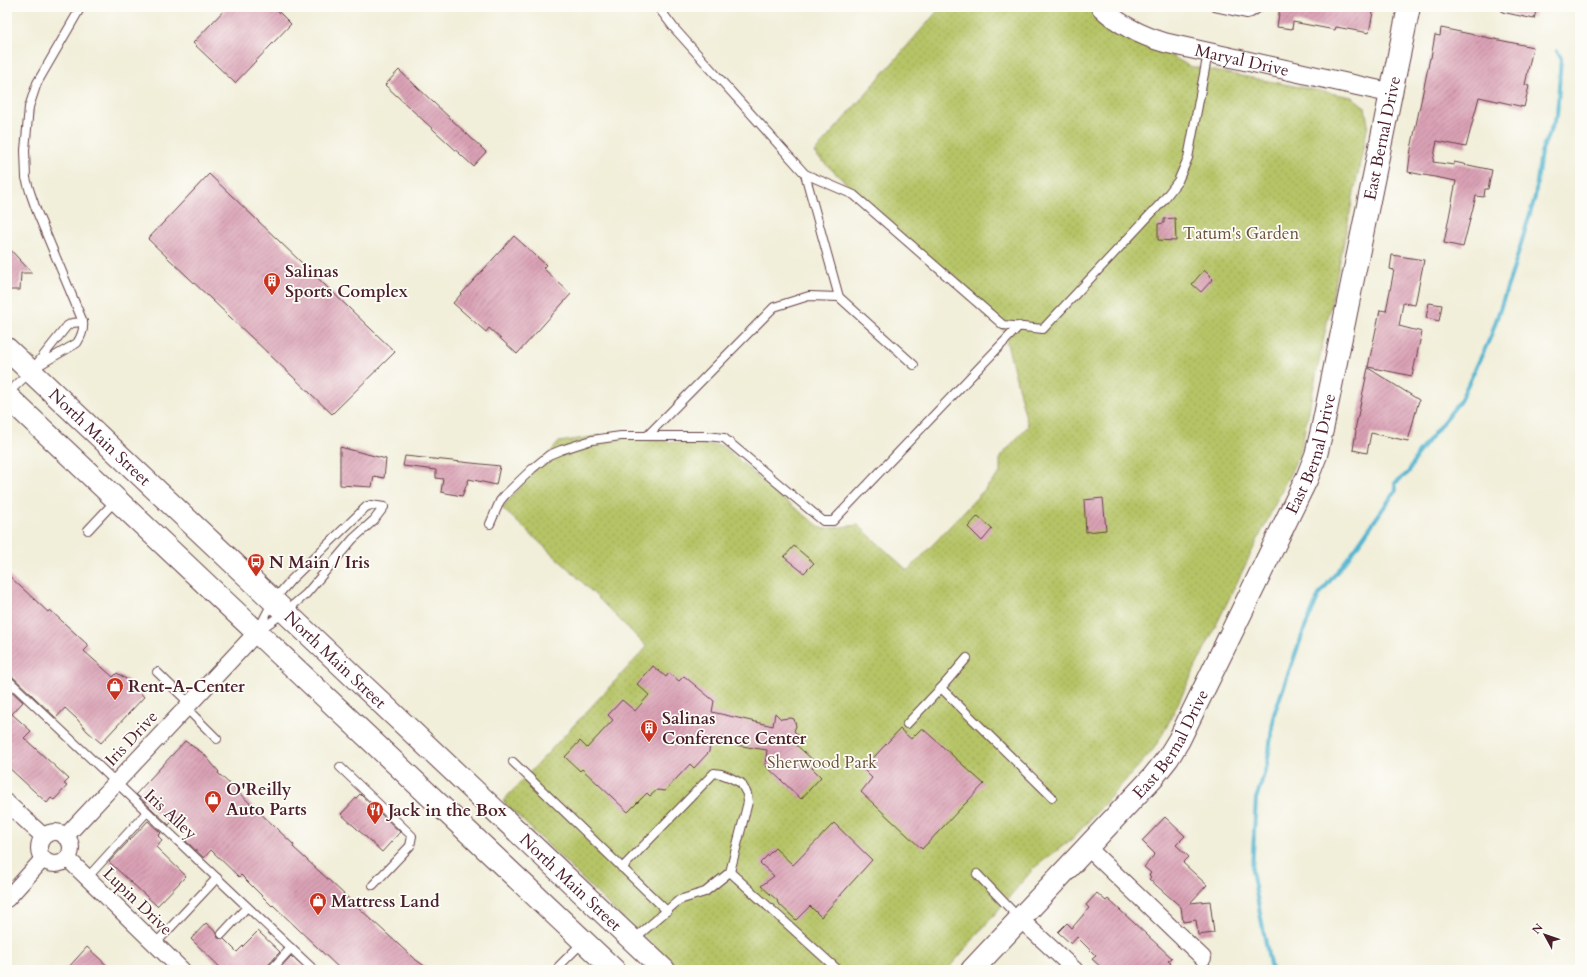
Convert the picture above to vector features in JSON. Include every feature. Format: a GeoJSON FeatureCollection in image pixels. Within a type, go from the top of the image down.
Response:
{"type":"FeatureCollection","features":[{"type":"Feature","properties":{"kind":"main road","name":"East Bernal Drive"},"geometry":{"type":"LineString","coordinates":[[972,970],[1153,777],[1168,758],[1179,740],[1308,478],[1316,455],[1324,423],[1390,93],[1409,7]]}},
{"type":"Feature","properties":{"kind":"main road","name":"North Main Street"},"geometry":{"type":"LineString","coordinates":[[7,349],[664,970]]}},
{"type":"Feature","properties":{"kind":"main road","name":"North Main Street"},"geometry":{"type":"LineString","coordinates":[[7,396],[158,541],[257,632],[614,970]]}},
{"type":"Feature","properties":{"kind":"street","name":"Maryal Drive"},"geometry":{"type":"LineString","coordinates":[[1101,7],[1117,20],[1145,36],[1166,43],[1390,93]]}},
{"type":"Feature","properties":{"kind":"street","name":"Iris Drive"},"geometry":{"type":"LineString","coordinates":[[65,836],[257,632]]}},
{"type":"Feature","properties":{"kind":"street"},"geometry":{"type":"LineString","coordinates":[[7,803],[43,836]]}},
{"type":"Feature","properties":{"kind":"street"},"geometry":{"type":"LineString","coordinates":[[54,831],[65,836],[71,846],[68,859],[61,864],[52,865],[43,859],[38,850],[38,845],[43,836],[54,831]]}},
{"type":"Feature","properties":{"kind":"street"},"geometry":{"type":"LineString","coordinates":[[1087,847],[1202,958]]}},
{"type":"Feature","properties":{"kind":"street"},"geometry":{"type":"LineString","coordinates":[[7,899],[43,859]]}},
{"type":"Feature","properties":{"kind":"street","name":"Lupin Drive"},"geometry":{"type":"LineString","coordinates":[[68,859],[182,970]]}},
{"type":"Feature","properties":{"kind":"street"},"geometry":{"type":"LineString","coordinates":[[1020,919],[1075,970]]}},
{"type":"Feature","properties":{"kind":"lane"},"geometry":{"type":"LineString","coordinates":[[31,371],[77,344],[83,328],[82,322],[30,192],[26,178],[25,150],[29,107],[37,83],[81,7]]}},
{"type":"Feature","properties":{"kind":"lane"},"geometry":{"type":"LineString","coordinates":[[658,7],[674,28],[805,174],[854,195],[1003,325],[1043,329],[1162,202],[1178,181],[1188,158],[1208,53]]}},
{"type":"Feature","properties":{"kind":"lane"},"geometry":{"type":"LineString","coordinates":[[1215,7],[1247,14],[1260,7]]}},
{"type":"Feature","properties":{"kind":"lane"},"geometry":{"type":"LineString","coordinates":[[805,174],[839,296],[914,365]]}},
{"type":"Feature","properties":{"kind":"lane"},"geometry":{"type":"LineString","coordinates":[[648,435],[774,307],[809,296],[839,296]]}},
{"type":"Feature","properties":{"kind":"lane"},"geometry":{"type":"LineString","coordinates":[[7,396],[31,371],[67,326],[72,323],[82,322]]}},
{"type":"Feature","properties":{"kind":"lane"},"geometry":{"type":"LineString","coordinates":[[490,524],[500,501],[505,495],[549,455],[592,440],[621,436],[648,435],[707,436],[724,438],[823,521],[830,522],[836,520],[1019,326]]}},
{"type":"Feature","properties":{"kind":"lane"},"geometry":{"type":"LineString","coordinates":[[88,530],[116,500]]}},
{"type":"Feature","properties":{"kind":"lane"},"geometry":{"type":"LineString","coordinates":[[257,632],[279,606],[291,580],[366,507],[371,505],[384,507],[374,520],[353,539],[306,594],[279,606],[257,632]]}},
{"type":"Feature","properties":{"kind":"lane"},"geometry":{"type":"LineString","coordinates":[[341,531],[353,539]]}},
{"type":"Feature","properties":{"kind":"lane"},"geometry":{"type":"LineString","coordinates":[[907,724],[967,658]]}},
{"type":"Feature","properties":{"kind":"lane"},"geometry":{"type":"LineString","coordinates":[[157,672],[217,739]]}},
{"type":"Feature","properties":{"kind":"lane","name":"Iris Alley"},"geometry":{"type":"LineString","coordinates":[[7,679],[314,970]]}},
{"type":"Feature","properties":{"kind":"lane"},"geometry":{"type":"LineString","coordinates":[[941,688],[1052,797]]}},
{"type":"Feature","properties":{"kind":"lane"},"geometry":{"type":"LineString","coordinates":[[512,762],[667,911]]}},
{"type":"Feature","properties":{"kind":"lane"},"geometry":{"type":"LineString","coordinates":[[340,767],[412,836],[410,846],[373,885]]}},
{"type":"Feature","properties":{"kind":"lane"},"geometry":{"type":"LineString","coordinates":[[622,868],[714,773],[721,774],[741,783],[747,794],[748,802],[730,872],[705,892],[679,900],[633,941]]}},
{"type":"Feature","properties":{"kind":"lane"},"geometry":{"type":"LineString","coordinates":[[87,878],[147,812]]}},
{"type":"Feature","properties":{"kind":"lane"},"geometry":{"type":"LineString","coordinates":[[730,872],[838,970]]}},
{"type":"Feature","properties":{"kind":"lane"},"geometry":{"type":"LineString","coordinates":[[977,874],[1020,919]]}},
{"type":"Feature","properties":{"kind":"lane"},"geometry":{"type":"LineString","coordinates":[[154,944],[217,878]]}},
{"type":"Feature","properties":{"kind":"lane"},"geometry":{"type":"LineString","coordinates":[[222,934],[247,907]]}},
{"type":"Feature","properties":{"kind":"lane"},"geometry":{"type":"LineString","coordinates":[[563,970],[559,966],[584,941]]}},
{"type":"Feature","properties":{"kind":"lane"},"geometry":{"type":"LineString","coordinates":[[271,970],[291,948]]}},
{"type":"Feature","properties":{"kind":"green space","name":"Sherwood Park"},"geometry":{"type":"Polygon","coordinates":[[[941,7],[1086,7],[1189,66],[1352,97],[1365,107],[1368,125],[1300,453],[1165,730],[1153,750],[1073,838],[1034,868],[947,970],[679,970],[618,914],[503,801],[647,647],[572,572],[502,508],[559,442],[618,433],[670,442],[723,446],[779,496],[823,529],[858,525],[908,571],[1000,473],[1000,457],[1028,426],[1004,331],[814,153],[941,7]]]}},
{"type":"Feature","properties":{"kind":"building"},"geometry":{"type":"Polygon","coordinates":[[[227,7],[274,7],[291,24],[235,83],[193,43],[227,7]]]}},
{"type":"Feature","properties":{"kind":"building"},"geometry":{"type":"Polygon","coordinates":[[[1280,7],[1374,7],[1369,33],[1336,27],[1335,30],[1293,22],[1292,29],[1277,27],[1280,7]]]}},
{"type":"Feature","properties":{"kind":"building"},"geometry":{"type":"Polygon","coordinates":[[[1502,7],[1537,7],[1534,19],[1502,12],[1502,7]]]}},
{"type":"Feature","properties":{"kind":"building"},"geometry":{"type":"Polygon","coordinates":[[[1441,28],[1533,47],[1525,85],[1529,86],[1524,107],[1479,97],[1466,147],[1437,141],[1433,162],[1454,165],[1454,162],[1492,170],[1488,189],[1485,189],[1484,197],[1476,196],[1463,247],[1444,243],[1456,181],[1408,172],[1411,149],[1435,35],[1440,36],[1441,28]]]}},
{"type":"Feature","properties":{"kind":"building"},"geometry":{"type":"Polygon","coordinates":[[[399,70],[486,152],[473,166],[385,85],[399,70]]]}},
{"type":"Feature","properties":{"kind":"building","name":"Salinas Sports Complex"},"geometry":{"type":"Polygon","coordinates":[[[209,174],[395,352],[332,414],[148,239],[209,174]]]}},
{"type":"Feature","properties":{"kind":"building"},"geometry":{"type":"Polygon","coordinates":[[[1175,218],[1176,241],[1158,240],[1158,224],[1164,223],[1164,219],[1175,218]]]}},
{"type":"Feature","properties":{"kind":"building"},"geometry":{"type":"Polygon","coordinates":[[[514,236],[546,265],[543,268],[571,294],[517,354],[489,328],[486,332],[453,303],[514,236]]]}},
{"type":"Feature","properties":{"kind":"building"},"geometry":{"type":"Polygon","coordinates":[[[7,246],[32,273],[21,273],[20,290],[7,290],[7,246]]]}},
{"type":"Feature","properties":{"kind":"building"},"geometry":{"type":"Polygon","coordinates":[[[1392,255],[1424,260],[1415,305],[1403,303],[1399,326],[1422,332],[1412,376],[1368,367],[1380,310],[1386,311],[1394,270],[1390,269],[1392,255]]]}},
{"type":"Feature","properties":{"kind":"building"},"geometry":{"type":"Polygon","coordinates":[[[1204,270],[1213,279],[1201,292],[1192,284],[1204,270]]]}},
{"type":"Feature","properties":{"kind":"building"},"geometry":{"type":"Polygon","coordinates":[[[1429,303],[1442,305],[1439,321],[1426,318],[1429,303]]]}},
{"type":"Feature","properties":{"kind":"building"},"geometry":{"type":"Polygon","coordinates":[[[1368,368],[1419,400],[1408,441],[1371,433],[1367,453],[1353,450],[1355,430],[1368,368]]]}},
{"type":"Feature","properties":{"kind":"building"},"geometry":{"type":"Polygon","coordinates":[[[340,447],[386,459],[384,478],[374,476],[372,487],[340,485],[340,447]]]}},
{"type":"Feature","properties":{"kind":"building"},"geometry":{"type":"Polygon","coordinates":[[[405,456],[500,466],[496,485],[469,479],[462,496],[441,492],[443,479],[436,478],[436,470],[403,466],[405,456]]]}},
{"type":"Feature","properties":{"kind":"building"},"geometry":{"type":"Polygon","coordinates":[[[1103,498],[1106,530],[1086,532],[1084,500],[1103,498]]]}},
{"type":"Feature","properties":{"kind":"building"},"geometry":{"type":"Polygon","coordinates":[[[978,516],[992,529],[982,541],[968,527],[978,516]]]}},
{"type":"Feature","properties":{"kind":"building"},"geometry":{"type":"Polygon","coordinates":[[[794,546],[814,563],[804,573],[784,557],[794,546]]]}},
{"type":"Feature","properties":{"kind":"building"},"geometry":{"type":"Polygon","coordinates":[[[7,574],[48,612],[50,610],[89,646],[84,651],[113,677],[117,673],[132,683],[144,697],[101,743],[65,708],[56,718],[11,675],[7,674],[7,574]]]}},
{"type":"Feature","properties":{"kind":"building","name":"Salinas Conference Center"},"geometry":{"type":"Polygon","coordinates":[[[653,666],[666,677],[669,673],[679,681],[684,676],[714,701],[712,712],[773,726],[775,713],[781,719],[794,719],[796,726],[794,731],[798,735],[792,741],[815,762],[812,768],[821,777],[801,799],[765,765],[767,750],[710,741],[709,752],[694,768],[690,764],[665,791],[657,790],[650,796],[647,793],[628,812],[582,769],[580,771],[565,757],[580,741],[587,748],[613,720],[608,715],[622,700],[635,711],[649,695],[637,684],[653,666]]]}},
{"type":"Feature","properties":{"kind":"building"},"geometry":{"type":"Polygon","coordinates":[[[7,687],[23,702],[12,714],[31,731],[24,738],[69,779],[64,784],[67,786],[54,800],[51,798],[47,803],[7,766],[7,687]]]}},
{"type":"Feature","properties":{"kind":"building"},"geometry":{"type":"Polygon","coordinates":[[[922,728],[984,784],[922,849],[861,792],[872,778],[863,769],[900,729],[911,739],[922,728]]]}},
{"type":"Feature","properties":{"kind":"building"},"geometry":{"type":"Polygon","coordinates":[[[185,741],[204,754],[219,772],[218,773],[294,845],[293,847],[412,957],[430,970],[341,970],[241,875],[239,877],[211,850],[204,858],[186,841],[194,832],[177,816],[169,825],[136,794],[185,741]]]}},
{"type":"Feature","properties":{"kind":"building"},"geometry":{"type":"Polygon","coordinates":[[[360,794],[400,832],[382,852],[341,814],[360,794]]]}},
{"type":"Feature","properties":{"kind":"building"},"geometry":{"type":"Polygon","coordinates":[[[1165,817],[1185,836],[1176,845],[1189,857],[1183,863],[1207,885],[1190,903],[1210,901],[1214,933],[1198,935],[1196,920],[1183,922],[1181,907],[1149,879],[1151,877],[1149,875],[1151,873],[1144,867],[1155,854],[1142,841],[1165,817]]]}},
{"type":"Feature","properties":{"kind":"building"},"geometry":{"type":"Polygon","coordinates":[[[148,821],[161,833],[158,836],[162,840],[156,847],[186,876],[157,906],[109,862],[148,821]]]}},
{"type":"Feature","properties":{"kind":"building"},"geometry":{"type":"Polygon","coordinates":[[[834,823],[872,860],[821,917],[810,906],[796,920],[761,886],[774,876],[760,863],[775,848],[793,865],[834,823]]]}},
{"type":"Feature","properties":{"kind":"building"},"geometry":{"type":"Polygon","coordinates":[[[1097,893],[1106,901],[1108,899],[1172,958],[1168,961],[1171,963],[1165,970],[1104,970],[1092,959],[1096,956],[1077,937],[1071,944],[1058,932],[1067,923],[1072,928],[1089,908],[1086,905],[1097,893]]]}},
{"type":"Feature","properties":{"kind":"building"},"geometry":{"type":"Polygon","coordinates":[[[206,923],[217,933],[218,938],[224,939],[237,952],[258,931],[280,952],[267,966],[266,970],[223,970],[191,939],[206,923]]]}},
{"type":"Feature","properties":{"kind":"building"},"geometry":{"type":"Polygon","coordinates":[[[87,947],[112,970],[66,970],[87,947]]]}},
{"type":"Feature","properties":{"kind":"building"},"geometry":{"type":"Polygon","coordinates":[[[291,956],[306,970],[278,970],[291,956]]]}},
{"type":"Feature","properties":{"kind":"waterway"},"geometry":{"type":"LineString","coordinates":[[1271,970],[1252,871],[1256,799],[1267,765],[1274,714],[1304,630],[1319,595],[1357,546],[1396,490],[1395,483],[1408,473],[1419,452],[1460,401],[1491,336],[1535,197],[1541,152],[1557,115],[1561,58],[1557,51]]}},
{"type":"Feature","properties":{"kind":"place","name":"Salinas Sports Complex"},"geometry":{"type":"Point","coordinates":[272,296]}},
{"type":"Feature","properties":{"kind":"place","name":"N Main / Iris"},"geometry":{"type":"Point","coordinates":[256,577]}},
{"type":"Feature","properties":{"kind":"place","name":"Rent-A-Center"},"geometry":{"type":"Point","coordinates":[115,701]}},
{"type":"Feature","properties":{"kind":"place","name":"Salinas Conference Center"},"geometry":{"type":"Point","coordinates":[649,743]}},
{"type":"Feature","properties":{"kind":"place","name":"O'Reilly Auto Parts"},"geometry":{"type":"Point","coordinates":[213,814]}},
{"type":"Feature","properties":{"kind":"place","name":"Jack in the Box"},"geometry":{"type":"Point","coordinates":[375,825]}},
{"type":"Feature","properties":{"kind":"place","name":"Mattress Land"},"geometry":{"type":"Point","coordinates":[318,916]}},
{"type":"Feature","properties":{"kind":"park label","name":"Tatum's Garden"},"geometry":{"type":"Point","coordinates":[1241,233]}}]}
